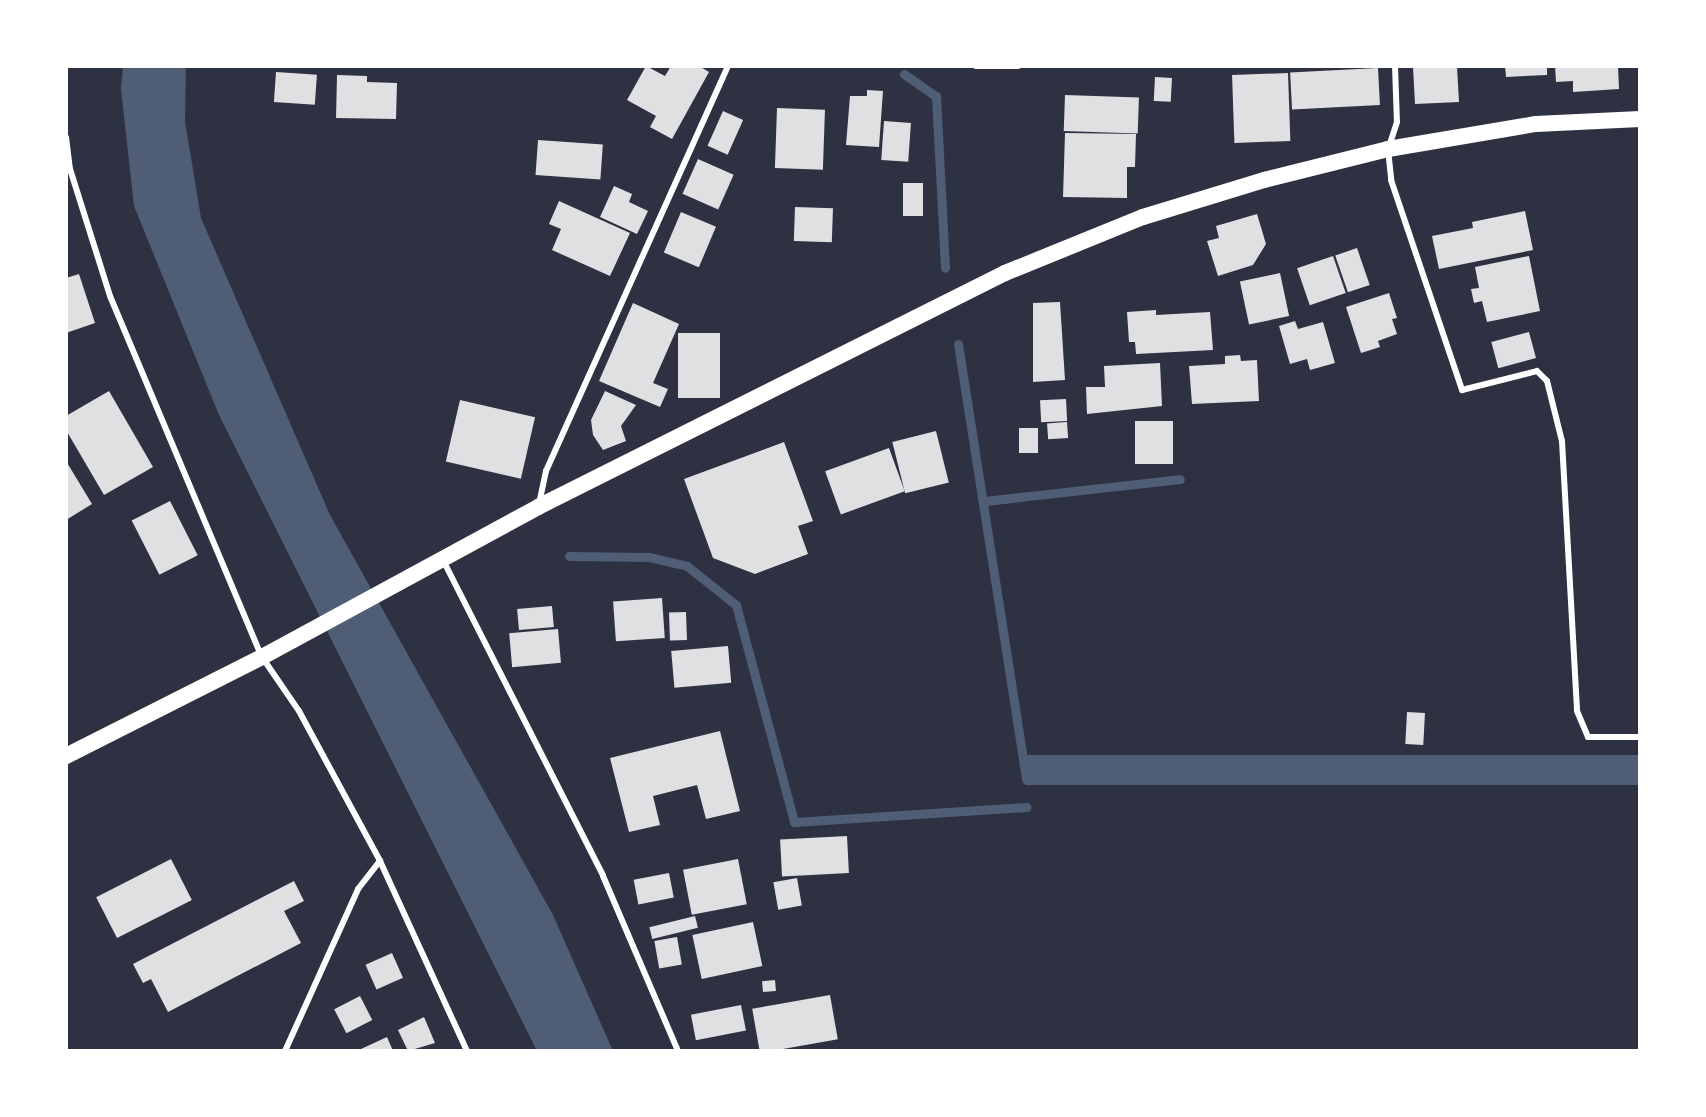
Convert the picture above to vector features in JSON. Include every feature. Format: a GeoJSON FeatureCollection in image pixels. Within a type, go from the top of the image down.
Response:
{"type":"FeatureCollection","features":[{"type":"Feature","properties":{"kind":"highway"},"geometry":{"type":"LineString","coordinates":[[66,756],[262,657],[538,507],[1005,273],[1143,217],[1264,180],[1388,149],[1536,124],[1640,119]]}},
{"type":"Feature","properties":{"kind":"street"},"geometry":{"type":"LineString","coordinates":[[538,507],[546,471],[728,66]]}},
{"type":"Feature","properties":{"kind":"street"},"geometry":{"type":"LineString","coordinates":[[976,66],[1018,66]]}},
{"type":"Feature","properties":{"kind":"street"},"geometry":{"type":"LineString","coordinates":[[1395,66],[1397,122],[1388,149],[1391,180],[1401,216],[1462,390],[1537,371],[1547,381],[1562,441],[1577,711],[1588,737],[1640,737]]}},
{"type":"Feature","properties":{"kind":"street"},"geometry":{"type":"LineString","coordinates":[[66,137],[68,170],[110,296],[262,657],[299,711],[380,861],[466,1051]]}},
{"type":"Feature","properties":{"kind":"street"},"geometry":{"type":"LineString","coordinates":[[443,560],[603,876],[678,1051]]}},
{"type":"Feature","properties":{"kind":"street"},"geometry":{"type":"LineString","coordinates":[[285,1051],[358,889],[380,861]]}},
{"type":"Feature","properties":{"kind":"water"},"geometry":{"type":"Polygon","coordinates":[[[123,66],[186,66],[185,121],[201,218],[330,515],[553,915],[613,1051],[537,1051],[219,415],[134,206],[121,89],[123,66]]]}},
{"type":"Feature","properties":{"kind":"water"},"geometry":{"type":"Polygon","coordinates":[[[1025,755],[1640,755],[1640,785],[1025,785],[1025,755]]]}},
{"type":"Feature","properties":{"kind":"building"},"geometry":{"type":"Polygon","coordinates":[[[646,66],[665,76],[671,66],[699,66],[709,72],[672,139],[650,127],[656,116],[627,100],[646,66]]]}},
{"type":"Feature","properties":{"kind":"building"},"geometry":{"type":"Polygon","coordinates":[[[1457,66],[1459,102],[1415,104],[1413,67],[1457,66]]]}},
{"type":"Feature","properties":{"kind":"building"},"geometry":{"type":"Polygon","coordinates":[[[1505,66],[1547,66],[1547,75],[1506,77],[1505,66]]]}},
{"type":"Feature","properties":{"kind":"building"},"geometry":{"type":"Polygon","coordinates":[[[1555,66],[1618,66],[1619,89],[1573,92],[1573,81],[1556,82],[1555,66]]]}},
{"type":"Feature","properties":{"kind":"building"},"geometry":{"type":"Polygon","coordinates":[[[1378,68],[1380,105],[1292,110],[1290,73],[1378,68]]]}},
{"type":"Feature","properties":{"kind":"building"},"geometry":{"type":"Polygon","coordinates":[[[276,72],[317,75],[315,105],[274,102],[276,72]]]}},
{"type":"Feature","properties":{"kind":"building"},"geometry":{"type":"Polygon","coordinates":[[[1288,73],[1290,141],[1234,143],[1232,75],[1288,73]]]}},
{"type":"Feature","properties":{"kind":"building"},"geometry":{"type":"Polygon","coordinates":[[[337,75],[367,76],[367,82],[397,83],[396,119],[336,118],[337,75]]]}},
{"type":"Feature","properties":{"kind":"building"},"geometry":{"type":"Polygon","coordinates":[[[1155,77],[1172,78],[1171,102],[1154,101],[1155,77]]]}},
{"type":"Feature","properties":{"kind":"building"},"geometry":{"type":"Polygon","coordinates":[[[867,90],[883,91],[879,147],[846,145],[850,96],[867,96],[867,90]]]}},
{"type":"Feature","properties":{"kind":"building"},"geometry":{"type":"Polygon","coordinates":[[[1065,95],[1139,98],[1138,134],[1064,131],[1065,95]]]}},
{"type":"Feature","properties":{"kind":"building"},"geometry":{"type":"Polygon","coordinates":[[[777,108],[825,110],[823,170],[775,168],[777,108]]]}},
{"type":"Feature","properties":{"kind":"building"},"geometry":{"type":"Polygon","coordinates":[[[723,111],[743,120],[728,155],[708,146],[723,111]]]}},
{"type":"Feature","properties":{"kind":"building"},"geometry":{"type":"Polygon","coordinates":[[[884,121],[911,123],[908,162],[881,160],[884,121]]]}},
{"type":"Feature","properties":{"kind":"building"},"geometry":{"type":"Polygon","coordinates":[[[1065,133],[1136,134],[1135,167],[1127,167],[1127,198],[1063,197],[1065,133]]]}},
{"type":"Feature","properties":{"kind":"building"},"geometry":{"type":"Polygon","coordinates":[[[538,140],[603,145],[600,179],[536,175],[538,140]]]}},
{"type":"Feature","properties":{"kind":"building"},"geometry":{"type":"Polygon","coordinates":[[[698,159],[734,175],[718,210],[683,194],[698,159]]]}},
{"type":"Feature","properties":{"kind":"building"},"geometry":{"type":"Polygon","coordinates":[[[903,183],[923,183],[923,216],[903,216],[903,183]]]}},
{"type":"Feature","properties":{"kind":"building"},"geometry":{"type":"Polygon","coordinates":[[[614,186],[632,194],[629,202],[648,211],[637,234],[600,217],[614,186]]]}},
{"type":"Feature","properties":{"kind":"building"},"geometry":{"type":"Polygon","coordinates":[[[559,201],[630,233],[610,276],[552,250],[561,229],[549,224],[559,201]]]}},
{"type":"Feature","properties":{"kind":"building"},"geometry":{"type":"Polygon","coordinates":[[[795,207],[833,208],[832,242],[794,241],[795,207]]]}},
{"type":"Feature","properties":{"kind":"building"},"geometry":{"type":"Polygon","coordinates":[[[1525,211],[1533,250],[1439,269],[1432,236],[1473,228],[1472,222],[1525,211]]]}},
{"type":"Feature","properties":{"kind":"building"},"geometry":{"type":"Polygon","coordinates":[[[681,212],[716,227],[699,267],[664,253],[681,212]]]}},
{"type":"Feature","properties":{"kind":"building"},"geometry":{"type":"Polygon","coordinates":[[[1257,214],[1266,244],[1253,265],[1218,276],[1207,241],[1219,238],[1216,226],[1257,214]]]}},
{"type":"Feature","properties":{"kind":"building"},"geometry":{"type":"Polygon","coordinates":[[[1357,248],[1370,285],[1348,292],[1335,255],[1357,248]]]}},
{"type":"Feature","properties":{"kind":"building"},"geometry":{"type":"Polygon","coordinates":[[[1333,256],[1346,293],[1310,305],[1297,268],[1333,256]]]}},
{"type":"Feature","properties":{"kind":"building"},"geometry":{"type":"Polygon","coordinates":[[[1529,256],[1540,311],[1487,322],[1482,301],[1474,303],[1471,289],[1479,288],[1475,267],[1529,256]]]}},
{"type":"Feature","properties":{"kind":"building"},"geometry":{"type":"Polygon","coordinates":[[[1280,273],[1289,316],[1249,325],[1240,282],[1280,273]]]}},
{"type":"Feature","properties":{"kind":"building"},"geometry":{"type":"Polygon","coordinates":[[[79,274],[95,323],[66,333],[66,278],[79,274]]]}},
{"type":"Feature","properties":{"kind":"building"},"geometry":{"type":"Polygon","coordinates":[[[1389,293],[1397,318],[1392,319],[1397,334],[1378,341],[1380,347],[1361,353],[1346,307],[1389,293]]]}},
{"type":"Feature","properties":{"kind":"building"},"geometry":{"type":"Polygon","coordinates":[[[1060,302],[1065,380],[1033,382],[1033,303],[1060,302]]]}},
{"type":"Feature","properties":{"kind":"building"},"geometry":{"type":"Polygon","coordinates":[[[633,303],[679,324],[653,383],[668,389],[660,407],[599,381],[633,303]]]}},
{"type":"Feature","properties":{"kind":"building"},"geometry":{"type":"Polygon","coordinates":[[[1156,310],[1156,315],[1210,312],[1213,350],[1136,354],[1135,342],[1129,342],[1127,312],[1156,310]]]}},
{"type":"Feature","properties":{"kind":"building"},"geometry":{"type":"Polygon","coordinates":[[[1295,321],[1298,329],[1323,322],[1335,363],[1310,370],[1307,359],[1290,364],[1279,326],[1295,321]]]}},
{"type":"Feature","properties":{"kind":"building"},"geometry":{"type":"Polygon","coordinates":[[[1529,332],[1536,358],[1498,368],[1491,342],[1529,332]]]}},
{"type":"Feature","properties":{"kind":"building"},"geometry":{"type":"Polygon","coordinates":[[[678,333],[720,333],[720,398],[678,398],[678,333]]]}},
{"type":"Feature","properties":{"kind":"building"},"geometry":{"type":"Polygon","coordinates":[[[1240,355],[1241,361],[1257,360],[1259,401],[1192,404],[1189,366],[1225,364],[1225,356],[1240,355]]]}},
{"type":"Feature","properties":{"kind":"building"},"geometry":{"type":"Polygon","coordinates":[[[1160,363],[1162,406],[1087,414],[1086,387],[1105,387],[1104,366],[1160,363]]]}},
{"type":"Feature","properties":{"kind":"building"},"geometry":{"type":"Polygon","coordinates":[[[109,391],[153,467],[104,495],[66,430],[66,416],[109,391]]]}},
{"type":"Feature","properties":{"kind":"building"},"geometry":{"type":"Polygon","coordinates":[[[605,391],[636,405],[621,426],[626,441],[603,450],[593,435],[591,420],[605,391]]]}},
{"type":"Feature","properties":{"kind":"building"},"geometry":{"type":"Polygon","coordinates":[[[1066,399],[1067,421],[1041,422],[1040,400],[1066,399]]]}},
{"type":"Feature","properties":{"kind":"building"},"geometry":{"type":"Polygon","coordinates":[[[460,400],[535,417],[521,479],[446,461],[460,400]]]}},
{"type":"Feature","properties":{"kind":"building"},"geometry":{"type":"Polygon","coordinates":[[[1135,421],[1173,421],[1173,464],[1135,464],[1135,421]]]}},
{"type":"Feature","properties":{"kind":"building"},"geometry":{"type":"Polygon","coordinates":[[[1067,422],[1068,438],[1048,439],[1047,423],[1067,422]]]}},
{"type":"Feature","properties":{"kind":"building"},"geometry":{"type":"Polygon","coordinates":[[[1019,428],[1038,428],[1038,453],[1019,453],[1019,428]]]}},
{"type":"Feature","properties":{"kind":"building"},"geometry":{"type":"Polygon","coordinates":[[[936,431],[949,482],[905,493],[892,442],[936,431]]]}},
{"type":"Feature","properties":{"kind":"building"},"geometry":{"type":"Polygon","coordinates":[[[784,442],[813,521],[798,526],[808,554],[755,574],[713,558],[684,479],[784,442]]]}},
{"type":"Feature","properties":{"kind":"building"},"geometry":{"type":"Polygon","coordinates":[[[889,448],[905,491],[841,514],[825,471],[889,448]]]}},
{"type":"Feature","properties":{"kind":"building"},"geometry":{"type":"Polygon","coordinates":[[[66,461],[92,504],[66,520],[66,461]]]}},
{"type":"Feature","properties":{"kind":"building"},"geometry":{"type":"Polygon","coordinates":[[[170,501],[198,555],[159,575],[132,521],[170,501]]]}},
{"type":"Feature","properties":{"kind":"building"},"geometry":{"type":"Polygon","coordinates":[[[662,598],[665,638],[616,641],[613,601],[662,598]]]}},
{"type":"Feature","properties":{"kind":"building"},"geometry":{"type":"Polygon","coordinates":[[[552,606],[554,627],[519,630],[517,609],[552,606]]]}},
{"type":"Feature","properties":{"kind":"building"},"geometry":{"type":"Polygon","coordinates":[[[686,612],[687,640],[670,641],[669,613],[686,612]]]}},
{"type":"Feature","properties":{"kind":"building"},"geometry":{"type":"Polygon","coordinates":[[[558,629],[561,663],[512,667],[509,633],[558,629]]]}},
{"type":"Feature","properties":{"kind":"building"},"geometry":{"type":"Polygon","coordinates":[[[728,646],[731,683],[674,688],[671,651],[728,646]]]}},
{"type":"Feature","properties":{"kind":"building"},"geometry":{"type":"Polygon","coordinates":[[[1407,712],[1425,713],[1423,745],[1405,744],[1407,712]]]}},
{"type":"Feature","properties":{"kind":"building"},"geometry":{"type":"Polygon","coordinates":[[[720,731],[740,811],[706,819],[697,785],[653,796],[660,825],[629,832],[610,758],[720,731]]]}},
{"type":"Feature","properties":{"kind":"building"},"geometry":{"type":"Polygon","coordinates":[[[847,836],[849,873],[782,876],[780,840],[847,836]]]}},
{"type":"Feature","properties":{"kind":"building"},"geometry":{"type":"Polygon","coordinates":[[[171,859],[192,900],[117,938],[96,897],[171,859]]]}},
{"type":"Feature","properties":{"kind":"building"},"geometry":{"type":"Polygon","coordinates":[[[738,859],[747,904],[692,915],[683,870],[738,859]]]}},
{"type":"Feature","properties":{"kind":"building"},"geometry":{"type":"Polygon","coordinates":[[[669,873],[674,898],[638,904],[634,880],[669,873]]]}},
{"type":"Feature","properties":{"kind":"building"},"geometry":{"type":"Polygon","coordinates":[[[797,878],[802,906],[778,910],[773,882],[797,878]]]}},
{"type":"Feature","properties":{"kind":"building"},"geometry":{"type":"Polygon","coordinates":[[[294,881],[304,901],[284,911],[301,943],[168,1012],[151,979],[143,983],[133,964],[294,881]]]}},
{"type":"Feature","properties":{"kind":"building"},"geometry":{"type":"Polygon","coordinates":[[[695,916],[698,928],[652,939],[649,927],[695,916]]]}},
{"type":"Feature","properties":{"kind":"building"},"geometry":{"type":"Polygon","coordinates":[[[753,922],[762,966],[702,979],[692,935],[753,922]]]}},
{"type":"Feature","properties":{"kind":"building"},"geometry":{"type":"Polygon","coordinates":[[[677,937],[682,965],[659,969],[654,941],[677,937]]]}},
{"type":"Feature","properties":{"kind":"building"},"geometry":{"type":"Polygon","coordinates":[[[392,953],[403,978],[376,989],[366,965],[392,953]]]}},
{"type":"Feature","properties":{"kind":"building"},"geometry":{"type":"Polygon","coordinates":[[[775,980],[776,991],[763,992],[762,981],[775,980]]]}},
{"type":"Feature","properties":{"kind":"building"},"geometry":{"type":"Polygon","coordinates":[[[830,995],[838,1039],[760,1051],[752,1009],[830,995]]]}},
{"type":"Feature","properties":{"kind":"building"},"geometry":{"type":"Polygon","coordinates":[[[360,996],[372,1020],[346,1033],[334,1009],[360,996]]]}},
{"type":"Feature","properties":{"kind":"building"},"geometry":{"type":"Polygon","coordinates":[[[741,1005],[746,1031],[696,1040],[691,1015],[741,1005]]]}},
{"type":"Feature","properties":{"kind":"building"},"geometry":{"type":"Polygon","coordinates":[[[424,1017],[435,1043],[408,1051],[398,1030],[424,1017]]]}},
{"type":"Feature","properties":{"kind":"building"},"geometry":{"type":"Polygon","coordinates":[[[387,1037],[393,1051],[362,1051],[361,1049],[387,1037]]]}},
{"type":"Feature","properties":{"kind":"waterway"},"geometry":{"type":"LineString","coordinates":[[904,74],[936,96],[945,268]]}},
{"type":"Feature","properties":{"kind":"waterway"},"geometry":{"type":"LineString","coordinates":[[958,344],[1026,780]]}},
{"type":"Feature","properties":{"kind":"waterway"},"geometry":{"type":"LineString","coordinates":[[985,501],[1180,479]]}},
{"type":"Feature","properties":{"kind":"waterway"},"geometry":{"type":"LineString","coordinates":[[569,556],[649,557],[687,566],[736,605],[794,822],[1027,807]]}}]}
